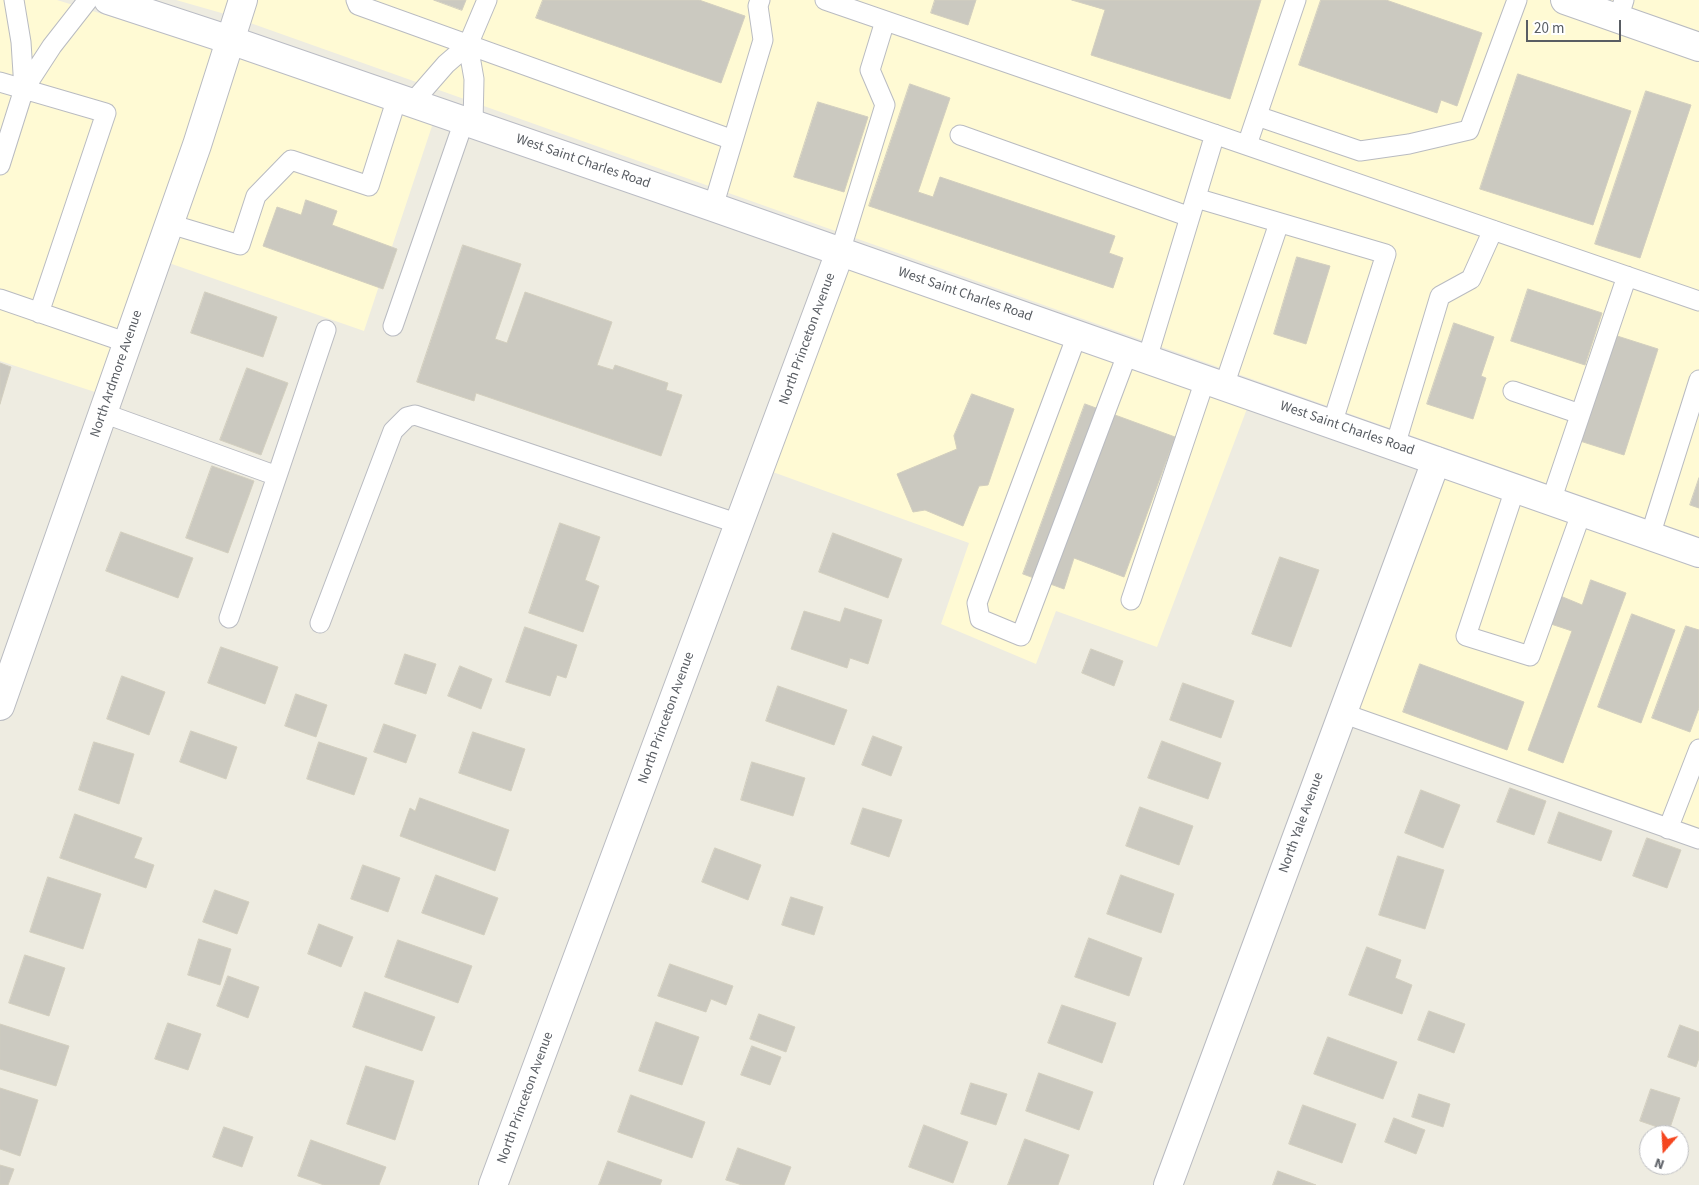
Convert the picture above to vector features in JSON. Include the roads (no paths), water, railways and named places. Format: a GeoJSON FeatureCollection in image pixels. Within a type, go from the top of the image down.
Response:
{"type":"FeatureCollection","features":[{"type":"Feature","properties":{"kind":"street","name":"West Saint Charles Road"},"geometry":{"type":"LineString","coordinates":[[108,0],[230,40],[713,207],[1699,552]]}},
{"type":"Feature","properties":{"kind":"street","name":"North Ardmore Avenue"},"geometry":{"type":"LineString","coordinates":[[0,706],[170,224],[243,0]]}},
{"type":"Feature","properties":{"kind":"street"},"geometry":{"type":"LineString","coordinates":[[1565,0],[1621,9],[1699,47]]}},
{"type":"Feature","properties":{"kind":"street","name":"North Princeton Avenue"},"geometry":{"type":"LineString","coordinates":[[493,1185],[840,252]]}},
{"type":"Feature","properties":{"kind":"street","name":"North Yale Avenue"},"geometry":{"type":"LineString","coordinates":[[1168,1185],[1436,461]]}},
{"type":"Feature","properties":{"kind":"lane"},"geometry":{"type":"LineString","coordinates":[[14,0],[21,42],[24,90]]}},
{"type":"Feature","properties":{"kind":"lane"},"geometry":{"type":"LineString","coordinates":[[0,165],[24,90],[52,46],[88,0]]}},
{"type":"Feature","properties":{"kind":"lane"},"geometry":{"type":"LineString","coordinates":[[356,0],[358,5],[733,140]]}},
{"type":"Feature","properties":{"kind":"lane"},"geometry":{"type":"LineString","coordinates":[[170,224],[240,245],[256,196],[291,160],[369,186],[405,101],[468,45],[487,0]]}},
{"type":"Feature","properties":{"kind":"lane"},"geometry":{"type":"LineString","coordinates":[[713,207],[763,40],[758,6],[760,0]]}},
{"type":"Feature","properties":{"kind":"lane"},"geometry":{"type":"LineString","coordinates":[[826,0],[1699,301]]}},
{"type":"Feature","properties":{"kind":"lane"},"geometry":{"type":"LineString","coordinates":[[1247,145],[1296,0]]}},
{"type":"Feature","properties":{"kind":"lane"},"geometry":{"type":"LineString","coordinates":[[1257,116],[1360,151],[1409,144],[1470,130],[1517,0]]}},
{"type":"Feature","properties":{"kind":"lane"},"geometry":{"type":"LineString","coordinates":[[840,252],[885,105],[870,70],[885,21]]}},
{"type":"Feature","properties":{"kind":"lane"},"geometry":{"type":"LineString","coordinates":[[393,326],[469,123],[474,79],[468,45]]}},
{"type":"Feature","properties":{"kind":"lane"},"geometry":{"type":"LineString","coordinates":[[0,82],[106,113],[39,312]]}},
{"type":"Feature","properties":{"kind":"lane"},"geometry":{"type":"LineString","coordinates":[[1077,335],[977,603],[980,619],[1021,636],[1138,356],[1190,217],[1215,134]]}},
{"type":"Feature","properties":{"kind":"lane"},"geometry":{"type":"LineString","coordinates":[[960,135],[1190,217]]}},
{"type":"Feature","properties":{"kind":"lane"},"geometry":{"type":"LineString","coordinates":[[1196,198],[1386,254],[1332,424]]}},
{"type":"Feature","properties":{"kind":"lane"},"geometry":{"type":"LineString","coordinates":[[1131,600],[1214,383],[1279,223]]}},
{"type":"Feature","properties":{"kind":"lane"},"geometry":{"type":"LineString","coordinates":[[1395,446],[1440,296],[1471,279],[1493,230]]}},
{"type":"Feature","properties":{"kind":"lane"},"geometry":{"type":"LineString","coordinates":[[1551,501],[1627,276]]}},
{"type":"Feature","properties":{"kind":"lane"},"geometry":{"type":"LineString","coordinates":[[0,299],[128,343]]}},
{"type":"Feature","properties":{"kind":"lane"},"geometry":{"type":"LineString","coordinates":[[229,618],[326,330]]}},
{"type":"Feature","properties":{"kind":"lane"},"geometry":{"type":"LineString","coordinates":[[1650,536],[1699,380]]}},
{"type":"Feature","properties":{"kind":"lane"},"geometry":{"type":"LineString","coordinates":[[1513,391],[1580,414]]}},
{"type":"Feature","properties":{"kind":"lane"},"geometry":{"type":"LineString","coordinates":[[103,412],[277,476]]}},
{"type":"Feature","properties":{"kind":"lane"},"geometry":{"type":"LineString","coordinates":[[320,623],[393,431],[407,417],[415,415],[739,524]]}},
{"type":"Feature","properties":{"kind":"lane"},"geometry":{"type":"LineString","coordinates":[[1515,488],[1466,636],[1530,656],[1582,511]]}},
{"type":"Feature","properties":{"kind":"lane"},"geometry":{"type":"LineString","coordinates":[[1342,713],[1699,839]]}},
{"type":"Feature","properties":{"kind":"lane"},"geometry":{"type":"LineString","coordinates":[[1668,829],[1699,748]]}}]}
